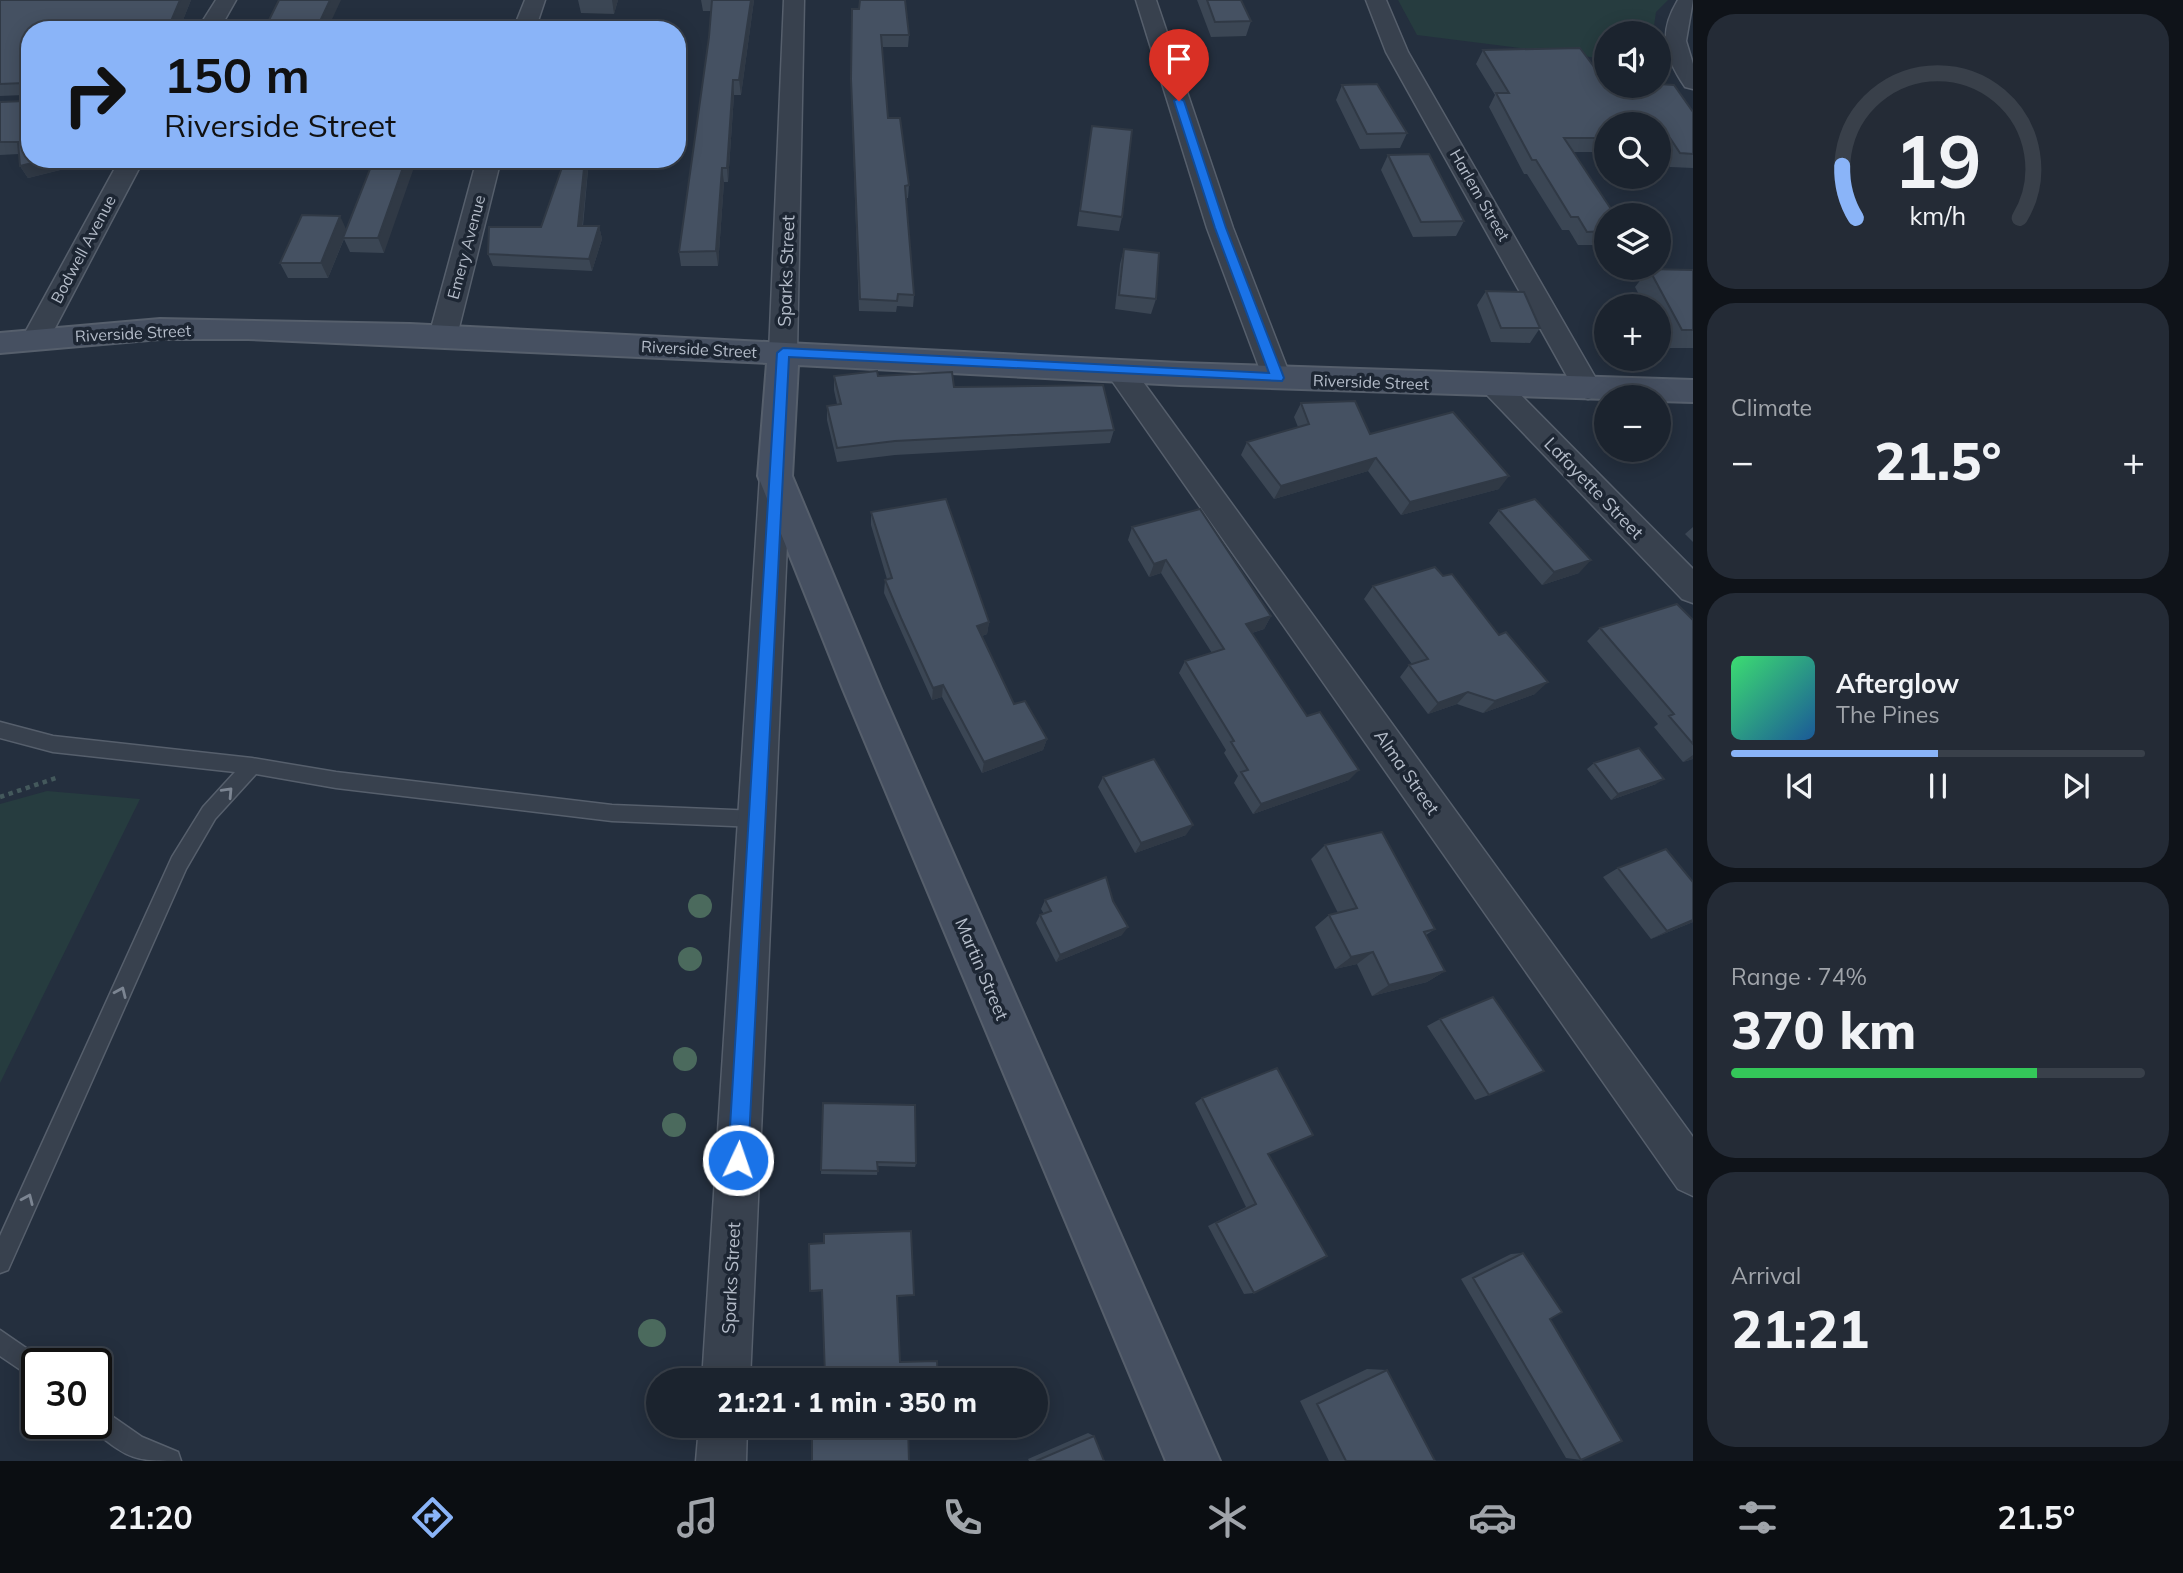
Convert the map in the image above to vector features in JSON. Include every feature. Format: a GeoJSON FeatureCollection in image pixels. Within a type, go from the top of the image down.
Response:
{"type":"FeatureCollection","features":[{"type":"Feature","properties":{"kind":"main road","name":"Riverside Street"},"geometry":{"type":"LineString","coordinates":[[0,343],[160,329],[248,329],[443,336],[1277,378],[1693,391]]}},
{"type":"Feature","properties":{"kind":"main road","name":"Sparks Street"},"geometry":{"type":"LineString","coordinates":[[775,476],[783,353]]}},
{"type":"Feature","properties":{"kind":"main road","name":"Martin Street"},"geometry":{"type":"LineString","coordinates":[[775,476],[862,690],[1193,1461]]}},
{"type":"Feature","properties":{"kind":"street"},"geometry":{"type":"LineString","coordinates":[[213,21],[226,0]]}},
{"type":"Feature","properties":{"kind":"street"},"geometry":{"type":"LineString","coordinates":[[527,21],[535,0]]}},
{"type":"Feature","properties":{"kind":"street","name":"Sparks Street"},"geometry":{"type":"LineString","coordinates":[[783,353],[794,0]]}},
{"type":"Feature","properties":{"kind":"street"},"geometry":{"type":"LineString","coordinates":[[1146,0],[1220,228],[1277,378]]}},
{"type":"Feature","properties":{"kind":"street","name":"Harlem Street"},"geometry":{"type":"LineString","coordinates":[[1376,0],[1397,52],[1588,389]]}},
{"type":"Feature","properties":{"kind":"street"},"geometry":{"type":"LineString","coordinates":[[1688,0],[1677,17],[1674,37],[1678,57],[1693,82]]}},
{"type":"Feature","properties":{"kind":"street","name":"Bodwell Avenue"},"geometry":{"type":"LineString","coordinates":[[35,340],[127,168]]}},
{"type":"Feature","properties":{"kind":"street","name":"Emery Avenue"},"geometry":{"type":"LineString","coordinates":[[443,336],[487,168]]}},
{"type":"Feature","properties":{"kind":"street","name":"Alma Street"},"geometry":{"type":"LineString","coordinates":[[1120,371],[1693,1174]]}},
{"type":"Feature","properties":{"kind":"street","name":"Lafayette Street"},"geometry":{"type":"LineString","coordinates":[[1495,386],[1693,590]]}},
{"type":"Feature","properties":{"kind":"street","name":"Sparks Street"},"geometry":{"type":"LineString","coordinates":[[727,1368],[775,476]]}},
{"type":"Feature","properties":{"kind":"street"},"geometry":{"type":"LineString","coordinates":[[721,1461],[722,1438]]}},
{"type":"Feature","properties":{"kind":"lane"},"geometry":{"type":"LineString","coordinates":[[0,730],[53,744],[252,766],[336,780],[612,813],[757,819]]}},
{"type":"Feature","properties":{"kind":"lane"},"geometry":{"type":"LineString","coordinates":[[0,1262],[179,863],[209,813],[252,766]]}},
{"type":"Feature","properties":{"kind":"lane"},"geometry":{"type":"LineString","coordinates":[[0,1342],[21,1357]]}},
{"type":"Feature","properties":{"kind":"lane"},"geometry":{"type":"LineString","coordinates":[[112,1430],[133,1446],[169,1461]]}},
{"type":"Feature","properties":{"kind":"path"},"geometry":{"type":"LineString","coordinates":[[0,797],[59,777]]}},
{"type":"Feature","properties":{"kind":"green space"},"geometry":{"type":"Polygon","coordinates":[[[1398,0],[1668,0],[1656,12],[1655,21],[1594,21],[1594,57],[1417,35],[1398,0]]]}},
{"type":"Feature","properties":{"kind":"green space"},"geometry":{"type":"Polygon","coordinates":[[[47,791],[140,799],[0,1083],[0,804],[47,791]]]}},
{"type":"Feature","properties":{"kind":"building"},"geometry":{"type":"Polygon","coordinates":[[[0,0],[180,0],[171,21],[21,21],[21,83],[0,84],[0,0]]]}},
{"type":"Feature","properties":{"kind":"building"},"geometry":{"type":"Polygon","coordinates":[[[279,0],[330,0],[320,21],[268,21],[279,0]]]}},
{"type":"Feature","properties":{"kind":"building"},"geometry":{"type":"Polygon","coordinates":[[[712,0],[751,0],[739,80],[733,80],[727,168],[722,168],[716,251],[679,252],[709,37],[712,0]]]}},
{"type":"Feature","properties":{"kind":"building"},"geometry":{"type":"Polygon","coordinates":[[[860,0],[905,0],[909,35],[881,35],[888,118],[900,118],[909,185],[905,186],[914,295],[898,294],[897,301],[860,299],[851,79],[852,9],[859,9],[860,0]]]}},
{"type":"Feature","properties":{"kind":"building"},"geometry":{"type":"Polygon","coordinates":[[[1207,0],[1241,0],[1251,21],[1215,22],[1207,0]]]}},
{"type":"Feature","properties":{"kind":"building"},"geometry":{"type":"Polygon","coordinates":[[[1580,48],[1594,67],[1594,98],[1671,98],[1671,85],[1674,85],[1693,112],[1693,154],[1680,153],[1671,140],[1671,112],[1594,112],[1594,138],[1564,138],[1594,183],[1594,189],[1598,189],[1607,203],[1594,203],[1594,232],[1587,232],[1578,217],[1571,217],[1536,160],[1532,160],[1496,93],[1509,93],[1483,50],[1580,48]]]}},
{"type":"Feature","properties":{"kind":"building"},"geometry":{"type":"Polygon","coordinates":[[[1377,84],[1407,133],[1367,134],[1342,85],[1377,84]]]}},
{"type":"Feature","properties":{"kind":"building"},"geometry":{"type":"Polygon","coordinates":[[[21,101],[21,166],[18,142],[0,142],[0,102],[21,101]]]}},
{"type":"Feature","properties":{"kind":"building"},"geometry":{"type":"Polygon","coordinates":[[[1092,126],[1132,130],[1122,217],[1080,211],[1092,126]]]}},
{"type":"Feature","properties":{"kind":"building"},"geometry":{"type":"Polygon","coordinates":[[[1429,154],[1464,221],[1421,222],[1388,155],[1429,154]]]}},
{"type":"Feature","properties":{"kind":"building"},"geometry":{"type":"Polygon","coordinates":[[[370,168],[403,168],[378,238],[343,238],[370,168]]]}},
{"type":"Feature","properties":{"kind":"building"},"geometry":{"type":"Polygon","coordinates":[[[562,168],[584,168],[578,226],[599,226],[589,259],[488,254],[489,227],[541,227],[562,168]]]}},
{"type":"Feature","properties":{"kind":"building"},"geometry":{"type":"Polygon","coordinates":[[[302,215],[340,216],[321,263],[280,263],[302,215]]]}},
{"type":"Feature","properties":{"kind":"building"},"geometry":{"type":"Polygon","coordinates":[[[1124,249],[1159,253],[1156,299],[1119,295],[1124,249]]]}},
{"type":"Feature","properties":{"kind":"building"},"geometry":{"type":"Polygon","coordinates":[[[1671,270],[1693,270],[1693,330],[1682,330],[1671,310],[1671,294],[1663,294],[1655,280],[1671,280],[1671,270]]]}},
{"type":"Feature","properties":{"kind":"building"},"geometry":{"type":"Polygon","coordinates":[[[1486,291],[1524,292],[1540,328],[1501,328],[1486,291]]]}},
{"type":"Feature","properties":{"kind":"building"},"geometry":{"type":"Polygon","coordinates":[[[877,371],[878,376],[952,372],[954,387],[1103,385],[1114,430],[895,441],[837,448],[827,406],[841,404],[834,376],[877,371]]]}},
{"type":"Feature","properties":{"kind":"building"},"geometry":{"type":"Polygon","coordinates":[[[1355,401],[1370,434],[1453,412],[1509,476],[1410,502],[1376,458],[1281,486],[1247,442],[1309,424],[1301,403],[1355,401]]]}},
{"type":"Feature","properties":{"kind":"building"},"geometry":{"type":"Polygon","coordinates":[[[946,499],[989,622],[977,626],[1014,704],[1025,701],[1047,739],[984,762],[943,685],[933,688],[901,618],[885,580],[892,578],[871,512],[946,499]]]}},
{"type":"Feature","properties":{"kind":"building"},"geometry":{"type":"Polygon","coordinates":[[[1535,499],[1591,560],[1554,572],[1499,510],[1535,499]]]}},
{"type":"Feature","properties":{"kind":"building"},"geometry":{"type":"Polygon","coordinates":[[[1200,509],[1271,616],[1246,624],[1307,716],[1320,712],[1359,770],[1261,804],[1241,772],[1248,770],[1231,742],[1234,741],[1185,661],[1224,649],[1166,560],[1154,564],[1132,527],[1200,509]]]}},
{"type":"Feature","properties":{"kind":"building"},"geometry":{"type":"Polygon","coordinates":[[[1435,567],[1443,576],[1452,574],[1499,635],[1506,632],[1548,682],[1495,701],[1468,692],[1438,703],[1409,665],[1428,659],[1373,586],[1435,567]]]}},
{"type":"Feature","properties":{"kind":"building"},"geometry":{"type":"Polygon","coordinates":[[[1677,604],[1693,620],[1693,744],[1669,716],[1674,714],[1600,628],[1677,604]]]}},
{"type":"Feature","properties":{"kind":"building"},"geometry":{"type":"Polygon","coordinates":[[[1639,748],[1664,779],[1618,794],[1594,763],[1639,748]]]}},
{"type":"Feature","properties":{"kind":"building"},"geometry":{"type":"Polygon","coordinates":[[[1154,759],[1193,825],[1141,843],[1103,777],[1154,759]]]}},
{"type":"Feature","properties":{"kind":"building"},"geometry":{"type":"Polygon","coordinates":[[[1382,832],[1435,929],[1424,932],[1445,971],[1389,985],[1373,952],[1351,957],[1329,915],[1357,908],[1325,845],[1382,832]]]}},
{"type":"Feature","properties":{"kind":"building"},"geometry":{"type":"Polygon","coordinates":[[[1666,849],[1693,882],[1693,920],[1667,931],[1618,868],[1666,849]]]}},
{"type":"Feature","properties":{"kind":"building"},"geometry":{"type":"Polygon","coordinates":[[[1106,877],[1113,901],[1128,927],[1060,955],[1040,915],[1051,911],[1045,900],[1106,877]]]}},
{"type":"Feature","properties":{"kind":"building"},"geometry":{"type":"Polygon","coordinates":[[[1493,997],[1544,1071],[1489,1095],[1440,1019],[1493,997]]]}},
{"type":"Feature","properties":{"kind":"building"},"geometry":{"type":"Polygon","coordinates":[[[1277,1068],[1313,1135],[1268,1154],[1327,1256],[1254,1293],[1216,1223],[1256,1204],[1202,1098],[1277,1068]]]}},
{"type":"Feature","properties":{"kind":"building"},"geometry":{"type":"Polygon","coordinates":[[[823,1103],[915,1105],[916,1163],[877,1162],[878,1171],[821,1170],[823,1103]]]}},
{"type":"Feature","properties":{"kind":"building"},"geometry":{"type":"Polygon","coordinates":[[[911,1231],[914,1295],[897,1296],[900,1362],[937,1361],[937,1368],[825,1368],[822,1290],[810,1291],[809,1244],[824,1243],[824,1234],[911,1231]]]}},
{"type":"Feature","properties":{"kind":"building"},"geometry":{"type":"Polygon","coordinates":[[[1523,1253],[1562,1312],[1550,1319],[1622,1441],[1581,1460],[1473,1278],[1523,1253]]]}},
{"type":"Feature","properties":{"kind":"building"},"geometry":{"type":"Polygon","coordinates":[[[1387,1370],[1435,1461],[1346,1461],[1317,1404],[1387,1370]]]}},
{"type":"Feature","properties":{"kind":"building"},"geometry":{"type":"Polygon","coordinates":[[[1094,1436],[1104,1461],[1036,1461],[1094,1436]]]}},
{"type":"Feature","properties":{"kind":"building"},"geometry":{"type":"Polygon","coordinates":[[[812,1438],[908,1438],[909,1461],[812,1461],[812,1438]]]}},
{"type":"Feature","properties":{"kind":"route"},"geometry":{"type":"LineString","coordinates":[[738,1160],[783,353],[1277,378],[1220,228],[1179,101]]}}]}
